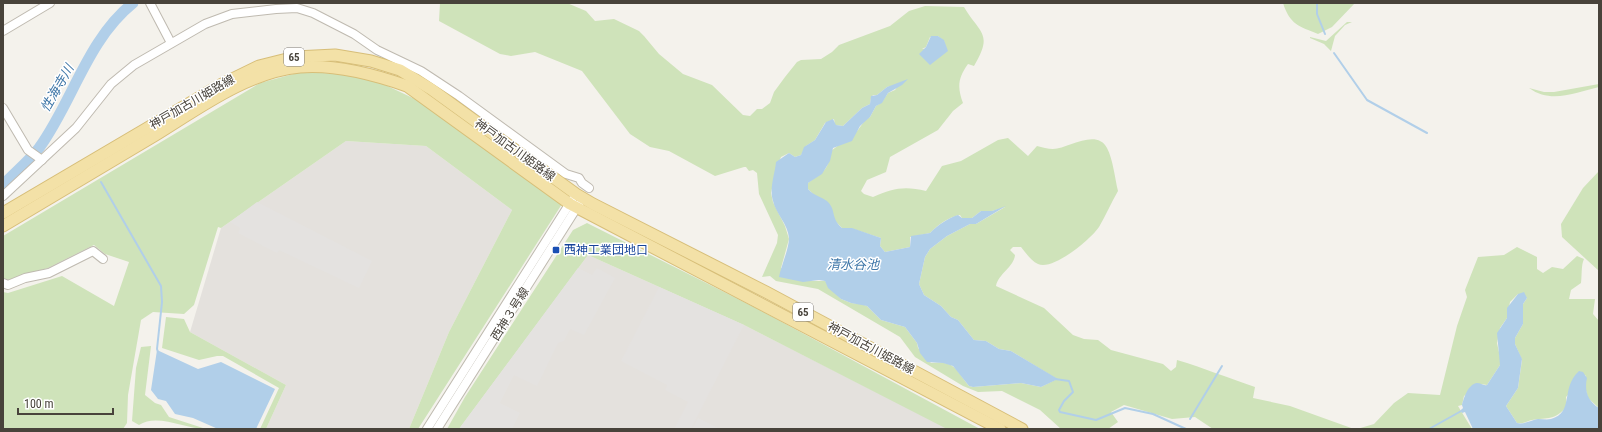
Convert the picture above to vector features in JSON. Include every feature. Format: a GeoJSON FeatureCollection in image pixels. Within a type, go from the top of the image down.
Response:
{"type":"FeatureCollection","features":[{"type":"Feature","properties":{"kind":"main road","name":"神戸加古川姫路線"},"geometry":{"type":"LineString","coordinates":[[3,213],[222,84],[259,66],[295,57],[335,55],[371,61],[400,70],[431,89],[576,201],[766,292],[1022,429]]}},
{"type":"Feature","properties":{"kind":"main road","name":"神戸加古川姫路線"},"geometry":{"type":"LineString","coordinates":[[3,226],[226,92],[267,74],[300,67],[335,68],[377,75],[407,86],[576,201],[1000,429]]}},
{"type":"Feature","properties":{"kind":"street"},"geometry":{"type":"LineString","coordinates":[[3,32],[50,3]]}},
{"type":"Feature","properties":{"kind":"street"},"geometry":{"type":"LineString","coordinates":[[150,3],[171,43]]}},
{"type":"Feature","properties":{"kind":"street"},"geometry":{"type":"LineString","coordinates":[[3,196],[40,159],[76,128],[111,84],[134,65],[205,24],[232,14],[298,6],[336,24],[377,50],[421,71],[459,96],[566,174],[579,178],[585,186],[576,201]]}},
{"type":"Feature","properties":{"kind":"street"},"geometry":{"type":"LineString","coordinates":[[3,108],[28,150],[40,159]]}},
{"type":"Feature","properties":{"kind":"street","name":"西神３号線"},"geometry":{"type":"LineString","coordinates":[[427,429],[576,201]]}},
{"type":"Feature","properties":{"kind":"street","name":"西神３号線"},"geometry":{"type":"LineString","coordinates":[[437,429],[576,201]]}},
{"type":"Feature","properties":{"kind":"street"},"geometry":{"type":"LineString","coordinates":[[3,283],[8,285],[26,278],[49,273],[93,251],[103,259]]}},
{"type":"Feature","properties":{"kind":"shaded area"},"geometry":{"type":"Polygon","coordinates":[[[346,141],[426,146],[512,210],[449,332],[409,429],[266,429],[286,385],[190,332],[221,228],[346,141]]]}},
{"type":"Feature","properties":{"kind":"shaded area"},"geometry":{"type":"Polygon","coordinates":[[[257,202],[372,261],[359,288],[279,250],[277,253],[238,233],[240,228],[230,222],[257,202]]]}},
{"type":"Feature","properties":{"kind":"shaded area"},"geometry":{"type":"Polygon","coordinates":[[[588,255],[744,325],[949,429],[459,429],[588,255]]]}},
{"type":"Feature","properties":{"kind":"shaded area"},"geometry":{"type":"Polygon","coordinates":[[[578,268],[592,275],[597,268],[615,278],[584,335],[570,329],[564,341],[558,343],[537,386],[514,375],[500,403],[520,413],[512,429],[459,429],[578,268]]]}},
{"type":"Feature","properties":{"kind":"shaded area"},"geometry":{"type":"Polygon","coordinates":[[[659,287],[744,325],[691,429],[674,429],[688,402],[665,390],[667,385],[621,361],[659,287]]]}},
{"type":"Feature","properties":{"kind":"shaded area"},"geometry":{"type":"Polygon","coordinates":[[[698,418],[720,429],[692,429],[698,418]]]}},
{"type":"Feature","properties":{"kind":"green space"},"geometry":{"type":"Polygon","coordinates":[[[440,3],[567,3],[586,11],[595,21],[614,19],[639,31],[659,54],[683,74],[712,85],[743,115],[750,116],[757,109],[762,109],[770,103],[774,92],[797,62],[801,60],[821,59],[832,52],[839,45],[890,26],[909,11],[925,6],[964,7],[980,29],[984,40],[980,55],[974,66],[968,64],[960,78],[959,87],[963,103],[953,111],[938,130],[890,157],[886,172],[867,180],[861,191],[864,194],[873,197],[893,190],[905,188],[926,191],[942,166],[961,161],[998,140],[1008,138],[1028,156],[1037,146],[1053,149],[1089,140],[1102,142],[1107,148],[1111,158],[1118,191],[1099,227],[1088,239],[1071,253],[1062,259],[1045,265],[1038,264],[1033,261],[1021,247],[1013,247],[1010,250],[1015,255],[1014,259],[997,282],[996,286],[1044,308],[1073,335],[1084,339],[1098,340],[1111,350],[1163,364],[1171,371],[1176,367],[1177,360],[1197,366],[1255,387],[1253,398],[1290,406],[1354,429],[1213,429],[1195,417],[1172,419],[1124,405],[1111,412],[1118,422],[1108,429],[1061,429],[1040,410],[1002,391],[978,392],[963,386],[915,357],[900,337],[818,289],[776,281],[770,276],[762,277],[777,243],[778,235],[759,194],[757,173],[753,170],[749,171],[746,167],[744,167],[715,176],[669,151],[650,147],[630,134],[582,71],[535,52],[511,56],[500,54],[439,21],[440,3]],[[938,36],[930,37],[926,47],[922,49],[946,48],[944,41],[938,36]],[[899,84],[887,87],[877,95],[873,95],[870,104],[862,108],[843,126],[835,125],[834,119],[825,123],[815,140],[806,146],[801,155],[795,157],[789,153],[781,157],[771,193],[773,202],[785,226],[789,239],[781,268],[812,281],[825,281],[841,299],[851,303],[867,306],[881,320],[905,327],[917,343],[918,348],[931,363],[945,363],[954,367],[969,386],[973,387],[1021,383],[1041,387],[1057,379],[1011,351],[999,349],[986,341],[974,340],[958,320],[951,317],[941,306],[924,295],[919,284],[925,257],[930,249],[947,236],[970,224],[976,224],[1005,207],[992,211],[981,211],[972,218],[962,218],[960,215],[947,219],[930,233],[910,237],[910,247],[885,252],[880,246],[881,238],[850,228],[842,228],[834,220],[833,214],[808,189],[808,183],[826,167],[831,151],[858,130],[865,120],[870,117],[876,106],[882,102],[888,93],[895,90],[899,84]]]}},
{"type":"Feature","properties":{"kind":"green space"},"geometry":{"type":"Polygon","coordinates":[[[1283,3],[1355,3],[1332,27],[1318,34],[1296,24],[1289,16],[1283,3]]]}},
{"type":"Feature","properties":{"kind":"green space"},"geometry":{"type":"Polygon","coordinates":[[[1347,22],[1352,22],[1345,25],[1335,36],[1331,51],[1324,44],[1310,38],[1326,41],[1347,22]]]}},
{"type":"Feature","properties":{"kind":"green space"},"geometry":{"type":"Polygon","coordinates":[[[301,72],[342,74],[379,82],[417,100],[562,204],[418,429],[409,429],[449,332],[512,210],[426,146],[346,141],[221,228],[218,227],[194,305],[184,314],[153,312],[141,320],[128,395],[127,423],[123,429],[3,429],[3,292],[8,293],[62,276],[114,306],[129,262],[105,254],[94,245],[48,268],[8,280],[3,279],[3,236],[260,83],[301,72]]]}},
{"type":"Feature","properties":{"kind":"green space"},"geometry":{"type":"Polygon","coordinates":[[[1599,84],[1599,87],[1563,96],[1537,93],[1529,88],[1544,92],[1554,92],[1599,84]]]}},
{"type":"Feature","properties":{"kind":"green space"},"geometry":{"type":"Polygon","coordinates":[[[1599,171],[1599,271],[1562,237],[1561,224],[1583,188],[1599,171]]]}},
{"type":"Feature","properties":{"kind":"green space"},"geometry":{"type":"Polygon","coordinates":[[[587,223],[754,307],[980,429],[947,429],[744,325],[588,255],[459,429],[447,429],[465,397],[573,230],[587,223]]]}},
{"type":"Feature","properties":{"kind":"green space"},"geometry":{"type":"Polygon","coordinates":[[[1517,247],[1537,257],[1537,269],[1543,273],[1552,267],[1563,269],[1577,256],[1584,259],[1581,283],[1571,290],[1569,299],[1595,299],[1593,314],[1599,321],[1599,408],[1588,398],[1585,387],[1586,375],[1566,397],[1567,406],[1559,414],[1551,418],[1517,423],[1506,406],[1518,388],[1522,360],[1515,344],[1515,338],[1523,324],[1523,304],[1527,298],[1518,294],[1510,302],[1507,318],[1500,328],[1497,343],[1500,365],[1487,385],[1481,384],[1464,396],[1462,405],[1458,406],[1472,429],[1357,429],[1374,424],[1394,403],[1408,393],[1440,395],[1457,326],[1467,297],[1465,290],[1478,257],[1504,255],[1517,247]]]}},
{"type":"Feature","properties":{"kind":"green space"},"geometry":{"type":"Polygon","coordinates":[[[166,317],[184,319],[190,332],[286,385],[266,429],[260,429],[279,388],[223,356],[199,360],[162,348],[166,317]]]}},
{"type":"Feature","properties":{"kind":"green space"},"geometry":{"type":"Polygon","coordinates":[[[151,346],[145,395],[155,403],[161,405],[169,417],[206,429],[163,421],[146,422],[139,425],[132,421],[136,368],[141,347],[151,346]]]}},
{"type":"Feature","properties":{"kind":"water"},"geometry":{"type":"Polygon","coordinates":[[[931,36],[938,36],[944,40],[948,51],[930,65],[919,54],[926,47],[931,36]]]}},
{"type":"Feature","properties":{"kind":"water","name":"清水谷池"},"geometry":{"type":"Polygon","coordinates":[[[908,79],[902,85],[888,93],[882,103],[876,106],[870,117],[860,126],[852,141],[833,148],[830,161],[822,174],[808,183],[808,189],[829,203],[836,221],[842,228],[852,228],[881,238],[880,246],[885,252],[910,247],[911,236],[930,233],[943,222],[954,216],[958,215],[962,218],[972,218],[981,211],[992,211],[1006,206],[976,224],[970,224],[947,236],[930,249],[925,257],[919,284],[924,295],[941,306],[951,317],[958,320],[974,340],[986,341],[999,349],[1011,351],[1058,379],[1041,387],[1021,383],[973,387],[969,386],[953,366],[943,363],[927,362],[920,353],[917,343],[905,327],[881,320],[867,306],[851,303],[841,299],[828,288],[825,281],[819,280],[803,282],[779,277],[788,247],[789,238],[772,196],[776,162],[789,153],[795,157],[801,155],[804,147],[815,140],[826,122],[833,119],[836,125],[843,126],[862,108],[870,104],[871,96],[877,95],[887,87],[908,79]]]}},
{"type":"Feature","properties":{"kind":"water"},"geometry":{"type":"Polygon","coordinates":[[[1524,292],[1527,298],[1523,304],[1523,324],[1515,338],[1515,344],[1522,359],[1518,388],[1506,406],[1517,423],[1525,423],[1538,419],[1551,419],[1558,416],[1563,411],[1573,378],[1579,371],[1583,372],[1587,378],[1586,387],[1588,395],[1592,402],[1599,408],[1599,429],[1473,429],[1465,412],[1462,413],[1461,410],[1463,408],[1462,405],[1465,395],[1471,386],[1477,383],[1487,385],[1500,365],[1497,333],[1507,318],[1507,308],[1518,294],[1524,292]]]}},
{"type":"Feature","properties":{"kind":"water"},"geometry":{"type":"Polygon","coordinates":[[[157,350],[198,369],[221,362],[275,389],[256,429],[218,429],[193,418],[175,414],[166,401],[158,399],[151,390],[157,350]]]}},
{"type":"Feature","properties":{"kind":"waterway","name":"性海寺川"},"geometry":{"type":"LineString","coordinates":[[3,185],[31,158],[39,148],[62,111],[92,53],[117,18],[133,3]]}},
{"type":"Feature","properties":{"kind":"waterway"},"geometry":{"type":"LineString","coordinates":[[1317,3],[1317,14],[1325,34]]}},
{"type":"Feature","properties":{"kind":"waterway"},"geometry":{"type":"LineString","coordinates":[[1334,53],[1367,100],[1427,133]]}},
{"type":"Feature","properties":{"kind":"waterway"},"geometry":{"type":"LineString","coordinates":[[101,182],[161,286],[162,302],[157,349],[158,352]]}},
{"type":"Feature","properties":{"kind":"waterway"},"geometry":{"type":"LineString","coordinates":[[1190,419],[1222,366]]}},
{"type":"Feature","properties":{"kind":"waterway"},"geometry":{"type":"LineString","coordinates":[[1055,379],[1069,381],[1073,392],[1064,401],[1059,410],[1060,412],[1096,420],[1125,408],[1153,414],[1186,429]]}},
{"type":"Feature","properties":{"kind":"waterway"},"geometry":{"type":"LineString","coordinates":[[1429,429],[1463,410]]}},
{"type":"Feature","properties":{"kind":"place","name":"西神工業団地口"},"geometry":{"type":"Point","coordinates":[556,250]}}]}
